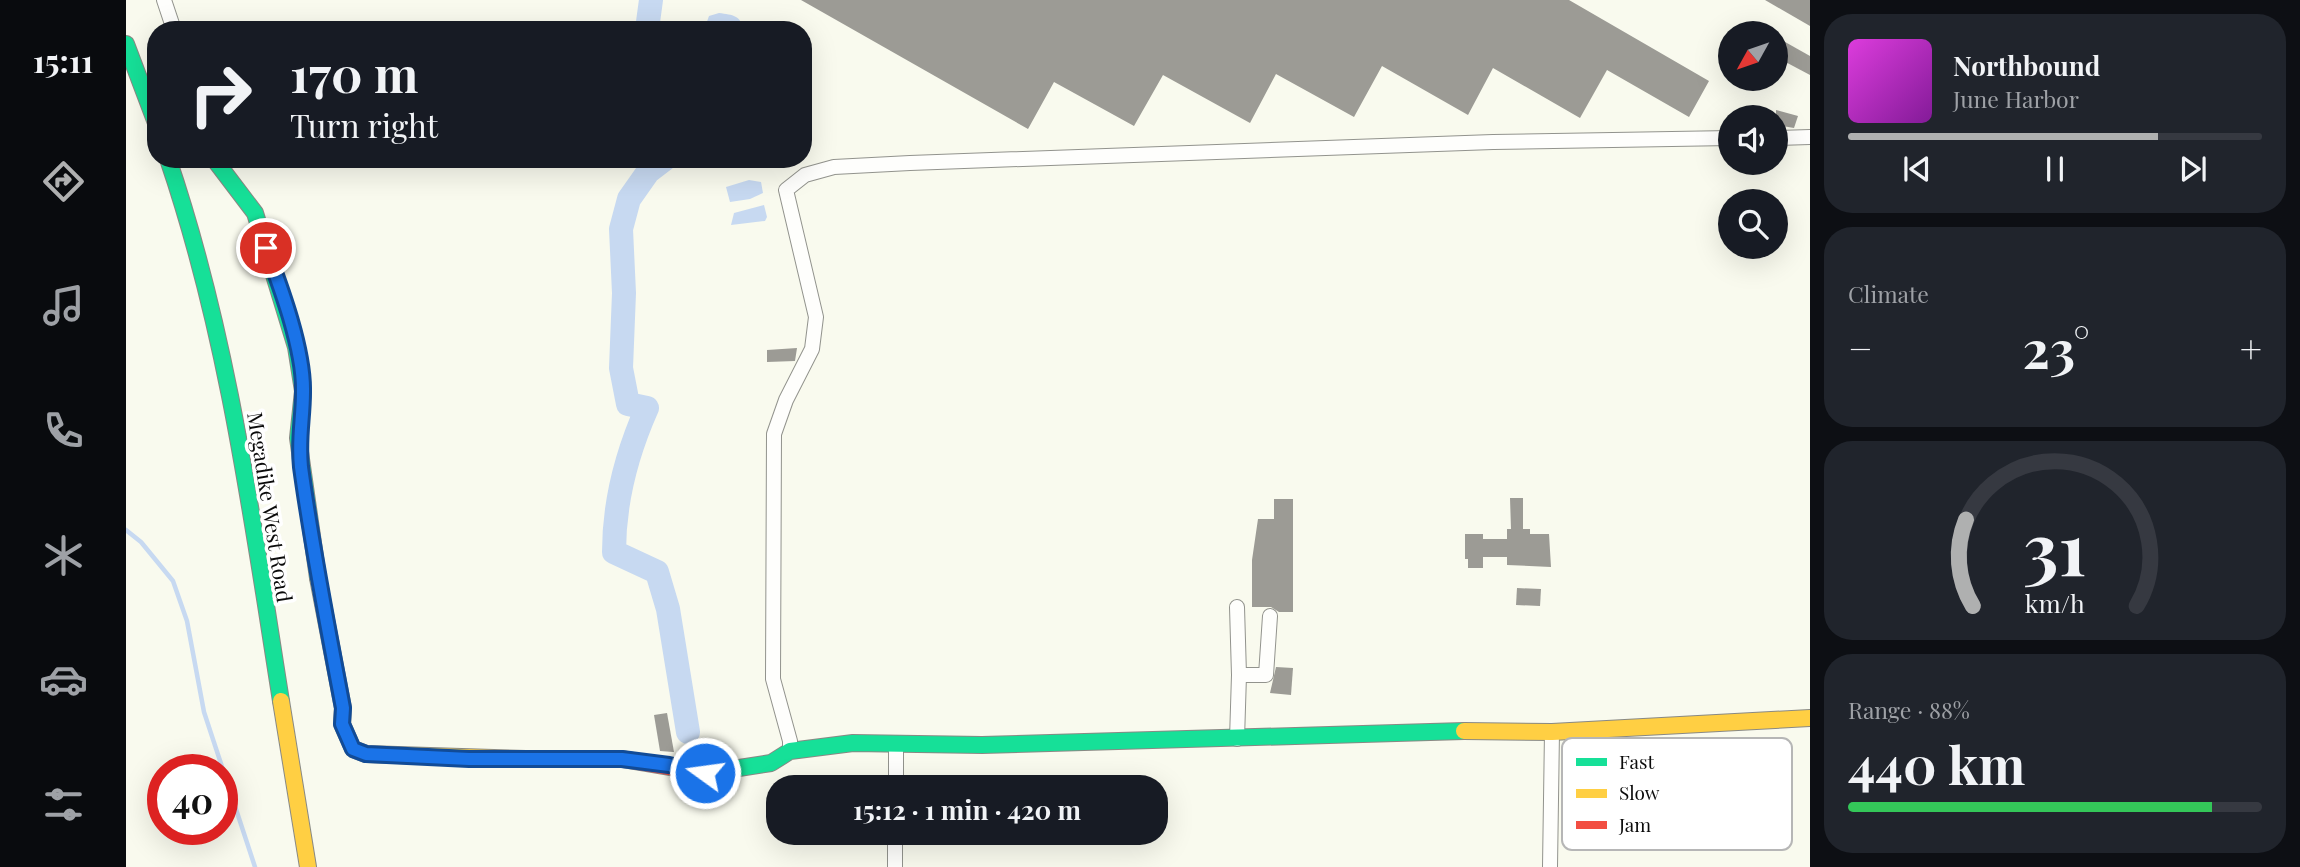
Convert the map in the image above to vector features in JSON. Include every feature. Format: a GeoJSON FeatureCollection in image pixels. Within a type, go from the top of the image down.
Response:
{"type":"FeatureCollection","features":[{"type":"Feature","properties":{"kind":"street"},"geometry":{"type":"LineString","coordinates":[[164,0],[171,21]]}},
{"type":"Feature","properties":{"kind":"street"},"geometry":{"type":"LineString","coordinates":[[126,44],[147,99]]}},
{"type":"Feature","properties":{"kind":"street"},"geometry":{"type":"LineString","coordinates":[[1788,137],[1810,136]]}},
{"type":"Feature","properties":{"kind":"street"},"geometry":{"type":"LineString","coordinates":[[790,751],[790,741],[773,679],[774,434],[786,400],[812,349],[816,317],[786,190],[805,175],[834,167],[910,163],[1493,142],[1718,138]]}},
{"type":"Feature","properties":{"kind":"street","name":"Megadike West Road"},"geometry":{"type":"LineString","coordinates":[[171,168],[191,227],[212,308],[237,424],[308,867]]}},
{"type":"Feature","properties":{"kind":"street"},"geometry":{"type":"LineString","coordinates":[[221,168],[256,213],[296,347],[303,391],[298,438],[301,465],[321,597],[343,708],[342,724],[353,749],[366,754],[469,759],[622,759],[705,773],[771,763],[790,751],[853,743],[982,745],[1482,730],[1552,732],[1810,718]]}},
{"type":"Feature","properties":{"kind":"street"},"geometry":{"type":"LineString","coordinates":[[1237,607],[1237,739]]}},
{"type":"Feature","properties":{"kind":"street"},"geometry":{"type":"LineString","coordinates":[[1239,675],[1266,675],[1270,616]]}},
{"type":"Feature","properties":{"kind":"street"},"geometry":{"type":"LineString","coordinates":[[1550,867],[1552,732]]}},
{"type":"Feature","properties":{"kind":"street"},"geometry":{"type":"LineString","coordinates":[[896,743],[896,775]]}},
{"type":"Feature","properties":{"kind":"street"},"geometry":{"type":"LineString","coordinates":[[895,845],[895,867]]}},
{"type":"Feature","properties":{"kind":"water"},"geometry":{"type":"Polygon","coordinates":[[[728,14],[740,21],[707,21],[709,16],[728,14]]]}},
{"type":"Feature","properties":{"kind":"water"},"geometry":{"type":"Polygon","coordinates":[[[749,180],[761,182],[763,193],[750,199],[730,202],[726,187],[749,180]]]}},
{"type":"Feature","properties":{"kind":"water"},"geometry":{"type":"Polygon","coordinates":[[[764,205],[767,217],[765,221],[731,225],[734,213],[764,205]]]}},
{"type":"Feature","properties":{"kind":"building"},"geometry":{"type":"Polygon","coordinates":[[[801,0],[1569,0],[1709,81],[1689,117],[1607,70],[1580,118],[1493,68],[1468,115],[1382,66],[1354,117],[1276,74],[1250,123],[1163,75],[1134,126],[1054,82],[1028,129],[801,0]]]}},
{"type":"Feature","properties":{"kind":"building"},"geometry":{"type":"Polygon","coordinates":[[[1765,0],[1810,0],[1810,26],[1765,0]]]}},
{"type":"Feature","properties":{"kind":"building"},"geometry":{"type":"Polygon","coordinates":[[[1788,44],[1810,56],[1810,75],[1788,63],[1788,44]]]}},
{"type":"Feature","properties":{"kind":"building"},"geometry":{"type":"Polygon","coordinates":[[[1788,113],[1798,116],[1794,128],[1788,127],[1788,113]]]}},
{"type":"Feature","properties":{"kind":"building"},"geometry":{"type":"Polygon","coordinates":[[[797,348],[795,361],[767,362],[767,350],[797,348]]]}},
{"type":"Feature","properties":{"kind":"building"},"geometry":{"type":"Polygon","coordinates":[[[1510,498],[1523,498],[1523,529],[1530,529],[1530,534],[1549,534],[1551,567],[1507,565],[1507,557],[1483,557],[1483,568],[1468,568],[1468,559],[1465,559],[1465,534],[1483,534],[1483,539],[1507,539],[1507,529],[1511,529],[1510,498]]]}},
{"type":"Feature","properties":{"kind":"building"},"geometry":{"type":"Polygon","coordinates":[[[1274,499],[1293,499],[1293,612],[1279,612],[1271,607],[1252,607],[1252,560],[1258,519],[1274,519],[1274,499]]]}},
{"type":"Feature","properties":{"kind":"building"},"geometry":{"type":"Polygon","coordinates":[[[1517,588],[1541,589],[1540,606],[1516,605],[1517,588]]]}},
{"type":"Feature","properties":{"kind":"building"},"geometry":{"type":"Polygon","coordinates":[[[1276,667],[1293,668],[1291,695],[1270,693],[1276,667]]]}},
{"type":"Feature","properties":{"kind":"building"},"geometry":{"type":"Polygon","coordinates":[[[667,713],[674,752],[660,751],[654,715],[667,713]]]}},
{"type":"Feature","properties":{"kind":"waterway"},"geometry":{"type":"LineString","coordinates":[[648,21],[651,0]]}},
{"type":"Feature","properties":{"kind":"waterway"},"geometry":{"type":"LineString","coordinates":[[653,168],[629,199],[621,229],[624,293],[621,368],[628,404],[647,408],[633,442],[623,478],[616,515],[614,552],[657,572],[668,609],[688,732]]}},
{"type":"Feature","properties":{"kind":"waterway"},"geometry":{"type":"LineString","coordinates":[[126,530],[141,542],[173,581],[187,621],[204,712],[255,867]]}},
{"type":"Feature","properties":{"kind":"traffic: fast"},"geometry":{"type":"LineString","coordinates":[[126,44],[147,99]]}},
{"type":"Feature","properties":{"kind":"traffic: fast"},"geometry":{"type":"LineString","coordinates":[[171,168],[207,292],[236,427],[281,701]]}},
{"type":"Feature","properties":{"kind":"traffic: fast"},"geometry":{"type":"LineString","coordinates":[[221,168],[255,213],[296,347],[303,391],[298,438],[318,578]]}},
{"type":"Feature","properties":{"kind":"traffic: fast"},"geometry":{"type":"LineString","coordinates":[[713,772],[771,763],[790,751],[853,743],[982,745],[1464,731]]}},
{"type":"Feature","properties":{"kind":"traffic: slow"},"geometry":{"type":"LineString","coordinates":[[318,578],[343,708],[342,724],[353,749],[366,754],[526,759]]}},
{"type":"Feature","properties":{"kind":"traffic: slow"},"geometry":{"type":"LineString","coordinates":[[281,701],[308,867]]}},
{"type":"Feature","properties":{"kind":"traffic: slow"},"geometry":{"type":"LineString","coordinates":[[1464,731],[1552,732],[1810,718]]}},
{"type":"Feature","properties":{"kind":"traffic: jam"},"geometry":{"type":"LineString","coordinates":[[526,759],[622,759],[705,773],[713,772]]}},
{"type":"Feature","properties":{"kind":"route"},"geometry":{"type":"LineString","coordinates":[[266,248],[287,309],[296,347],[303,391],[298,438],[301,465],[321,597],[343,708],[342,724],[353,749],[366,754],[387,756],[571,761],[622,759],[705,773]]}}]}
